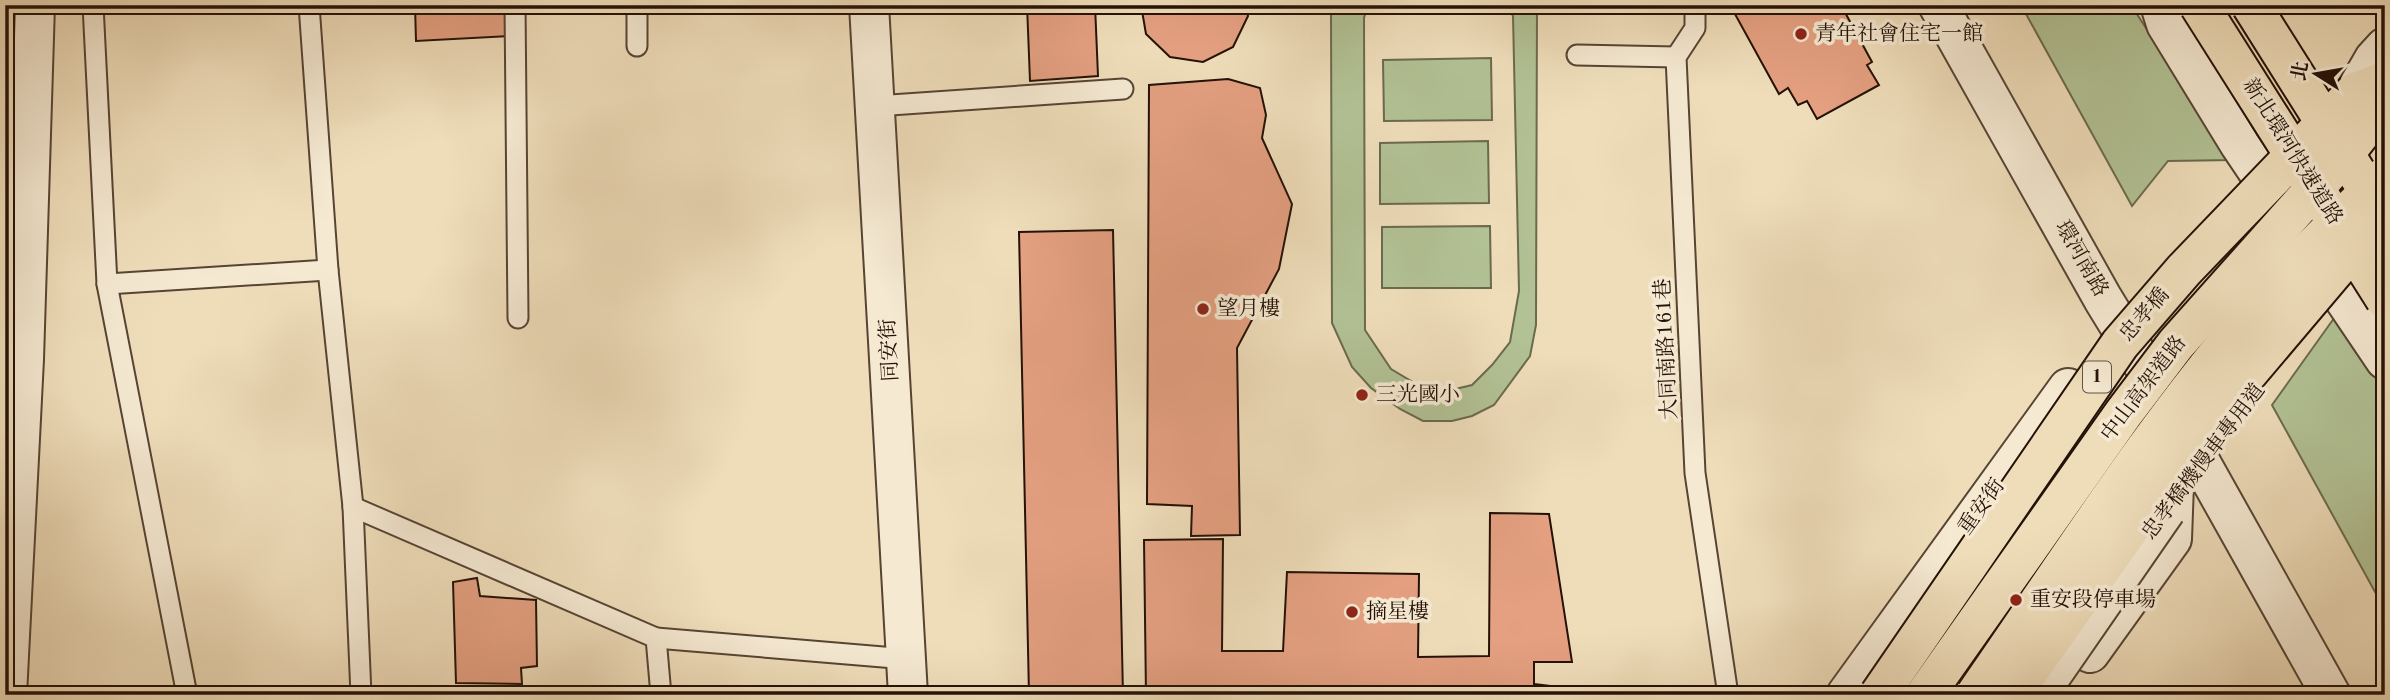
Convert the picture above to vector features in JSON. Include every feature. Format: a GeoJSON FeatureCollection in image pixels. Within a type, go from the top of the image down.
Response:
{"type":"FeatureCollection","features":[{"type":"Feature","properties":{"kind":"main road"},"geometry":{"type":"LineString","coordinates":[[2198,5],[2263,99],[2370,183],[2385,260]]}},
{"type":"Feature","properties":{"kind":"main road","name":"新北環河快速道路"},"geometry":{"type":"LineString","coordinates":[[2198,5],[2385,299]]}},
{"type":"Feature","properties":{"kind":"main road","name":"新北環河快速道路"},"geometry":{"type":"LineString","coordinates":[[2252,5],[2385,218]]}},
{"type":"Feature","properties":{"kind":"main road","name":"中山高架道路"},"geometry":{"type":"LineString","coordinates":[[1926,695],[2115,425],[2176,344],[2339,161],[2375,92]]}},
{"type":"Feature","properties":{"kind":"main road","name":"忠孝橋"},"geometry":{"type":"LineString","coordinates":[[1879,695],[1961,582],[2120,344],[2193,260],[2375,92]]}},
{"type":"Feature","properties":{"kind":"main road","name":"中山高架道路"},"geometry":{"type":"LineString","coordinates":[[1975,695],[2148,446],[2204,373],[2259,305],[2370,183]]}},
{"type":"Feature","properties":{"kind":"main road"},"geometry":{"type":"LineString","coordinates":[[2012,695],[2199,431],[2375,223],[2385,207]]}},
{"type":"Feature","properties":{"kind":"street"},"geometry":{"type":"LineString","coordinates":[[7,695],[14,362],[35,5]]}},
{"type":"Feature","properties":{"kind":"street","name":"同安街"},"geometry":{"type":"LineString","coordinates":[[870,5],[908,677]]}},
{"type":"Feature","properties":{"kind":"street","name":"環河南路"},"geometry":{"type":"LineString","coordinates":[[1938,5],[2103,299],[2177,420],[2330,695]]}},
{"type":"Feature","properties":{"kind":"street"},"geometry":{"type":"LineString","coordinates":[[2160,5],[2166,24],[2240,145],[2385,360]]}},
{"type":"Feature","properties":{"kind":"street"},"geometry":{"type":"LineString","coordinates":[[2252,5],[2370,183]]}},
{"type":"Feature","properties":{"kind":"street"},"geometry":{"type":"LineString","coordinates":[[2375,92],[2374,59],[2385,47]]}},
{"type":"Feature","properties":{"kind":"street","name":"重安街"},"geometry":{"type":"LineString","coordinates":[[1846,695],[1961,582],[2228,268],[2300,234],[2370,183]]}},
{"type":"Feature","properties":{"kind":"street","name":"重安街"},"geometry":{"type":"LineString","coordinates":[[1985,695],[2177,420],[2273,304],[2300,234]]}},
{"type":"Feature","properties":{"kind":"street","name":"忠孝橋機慢車專用道"},"geometry":{"type":"LineString","coordinates":[[2038,695],[2207,450],[2385,240]]}},
{"type":"Feature","properties":{"kind":"street","name":"重安街"},"geometry":{"type":"LineString","coordinates":[[1919,695],[1961,582],[2080,372],[2145,368]]}},
{"type":"Feature","properties":{"kind":"street"},"geometry":{"type":"LineString","coordinates":[[1961,582],[2030,631],[2070,681],[2172,539],[2177,420]]}},
{"type":"Feature","properties":{"kind":"lane"},"geometry":{"type":"LineString","coordinates":[[93,5],[107,284],[187,695]]}},
{"type":"Feature","properties":{"kind":"lane"},"geometry":{"type":"LineString","coordinates":[[309,5],[328,270],[354,507],[361,695]]}},
{"type":"Feature","properties":{"kind":"lane"},"geometry":{"type":"LineString","coordinates":[[514,5],[518,318]]}},
{"type":"Feature","properties":{"kind":"lane"},"geometry":{"type":"LineString","coordinates":[[637,5],[638,46]]}},
{"type":"Feature","properties":{"kind":"lane"},"geometry":{"type":"LineString","coordinates":[[1577,55],[1676,57],[1695,28],[1695,5]]}},
{"type":"Feature","properties":{"kind":"lane","name":"大同南路161巷"},"geometry":{"type":"LineString","coordinates":[[1676,57],[1695,472],[1728,695]]}},
{"type":"Feature","properties":{"kind":"lane"},"geometry":{"type":"LineString","coordinates":[[876,106],[1124,89]]}},
{"type":"Feature","properties":{"kind":"lane"},"geometry":{"type":"LineString","coordinates":[[107,284],[328,270]]}},
{"type":"Feature","properties":{"kind":"lane"},"geometry":{"type":"LineString","coordinates":[[354,507],[656,638],[908,677]]}},
{"type":"Feature","properties":{"kind":"lane"},"geometry":{"type":"LineString","coordinates":[[656,638],[661,695]]}},
{"type":"Feature","properties":{"kind":"green space"},"geometry":{"type":"Polygon","coordinates":[[[1334,5],[1368,5],[1364,18],[1365,330],[1391,369],[1418,385],[1443,392],[1472,385],[1510,342],[1519,291],[1513,16],[1507,5],[1537,5],[1536,325],[1530,356],[1494,405],[1472,416],[1452,421],[1423,421],[1400,409],[1371,388],[1352,367],[1332,323],[1331,16],[1334,5]]]}},
{"type":"Feature","properties":{"kind":"green space"},"geometry":{"type":"Polygon","coordinates":[[[2021,5],[2131,5],[2232,160],[2168,161],[2132,206],[2021,5]]]}},
{"type":"Feature","properties":{"kind":"green space"},"geometry":{"type":"Polygon","coordinates":[[[1491,58],[1492,120],[1384,121],[1383,60],[1491,58]]]}},
{"type":"Feature","properties":{"kind":"green space"},"geometry":{"type":"Polygon","coordinates":[[[1488,141],[1489,203],[1380,204],[1380,143],[1488,141]]]}},
{"type":"Feature","properties":{"kind":"green space"},"geometry":{"type":"Polygon","coordinates":[[[1490,226],[1491,288],[1382,288],[1382,227],[1490,226]]]}},
{"type":"Feature","properties":{"kind":"green space"},"geometry":{"type":"Polygon","coordinates":[[[2342,307],[2385,381],[2385,610],[2272,405],[2342,307]]]}},
{"type":"Feature","properties":{"kind":"building"},"geometry":{"type":"Polygon","coordinates":[[[5,5],[21,5],[20,161],[5,161],[5,5]]]}},
{"type":"Feature","properties":{"kind":"building"},"geometry":{"type":"Polygon","coordinates":[[[415,5],[509,5],[510,36],[416,41],[415,5]]]}},
{"type":"Feature","properties":{"kind":"building"},"geometry":{"type":"Polygon","coordinates":[[[1027,5],[1095,5],[1098,76],[1030,81],[1027,5]]]}},
{"type":"Feature","properties":{"kind":"building"},"geometry":{"type":"Polygon","coordinates":[[[1141,5],[1246,5],[1248,16],[1233,47],[1203,62],[1170,57],[1146,34],[1141,5]]]}},
{"type":"Feature","properties":{"kind":"building","name":"青年社會住宅一館"},"geometry":{"type":"Polygon","coordinates":[[[1730,5],[1841,5],[1872,62],[1867,65],[1879,85],[1817,119],[1807,101],[1798,105],[1788,88],[1779,94],[1730,5]]]}},
{"type":"Feature","properties":{"kind":"building","name":"望月樓"},"geometry":{"type":"Polygon","coordinates":[[[1228,79],[1260,88],[1266,115],[1262,138],[1292,204],[1279,269],[1237,348],[1240,535],[1191,536],[1192,506],[1147,504],[1149,85],[1228,79]]]}},
{"type":"Feature","properties":{"kind":"building"},"geometry":{"type":"Polygon","coordinates":[[[5,161],[20,161],[12,340],[5,340],[5,161]]]}},
{"type":"Feature","properties":{"kind":"building"},"geometry":{"type":"Polygon","coordinates":[[[1113,230],[1123,695],[1029,695],[1019,232],[1113,230]]]}},
{"type":"Feature","properties":{"kind":"building","name":"摘星樓"},"geometry":{"type":"Polygon","coordinates":[[[1490,513],[1549,514],[1572,662],[1534,662],[1534,684],[1583,690],[1584,695],[1146,695],[1144,540],[1223,539],[1222,651],[1283,651],[1287,572],[1419,574],[1418,657],[1489,656],[1490,513]]]}},
{"type":"Feature","properties":{"kind":"building"},"geometry":{"type":"Polygon","coordinates":[[[477,578],[480,596],[536,600],[537,666],[521,668],[522,684],[456,683],[453,582],[477,578]]]}},
{"type":"Feature","properties":{"kind":"place","name":"青年社會住宅一館"},"geometry":{"type":"Point","coordinates":[1801,34]}},
{"type":"Feature","properties":{"kind":"place","name":"望月樓"},"geometry":{"type":"Point","coordinates":[1203,309]}},
{"type":"Feature","properties":{"kind":"place","name":"三光國小"},"geometry":{"type":"Point","coordinates":[1362,395]}},
{"type":"Feature","properties":{"kind":"place","name":"重安段停車場"},"geometry":{"type":"Point","coordinates":[2016,600]}},
{"type":"Feature","properties":{"kind":"place","name":"摘星樓"},"geometry":{"type":"Point","coordinates":[1352,612]}}]}
